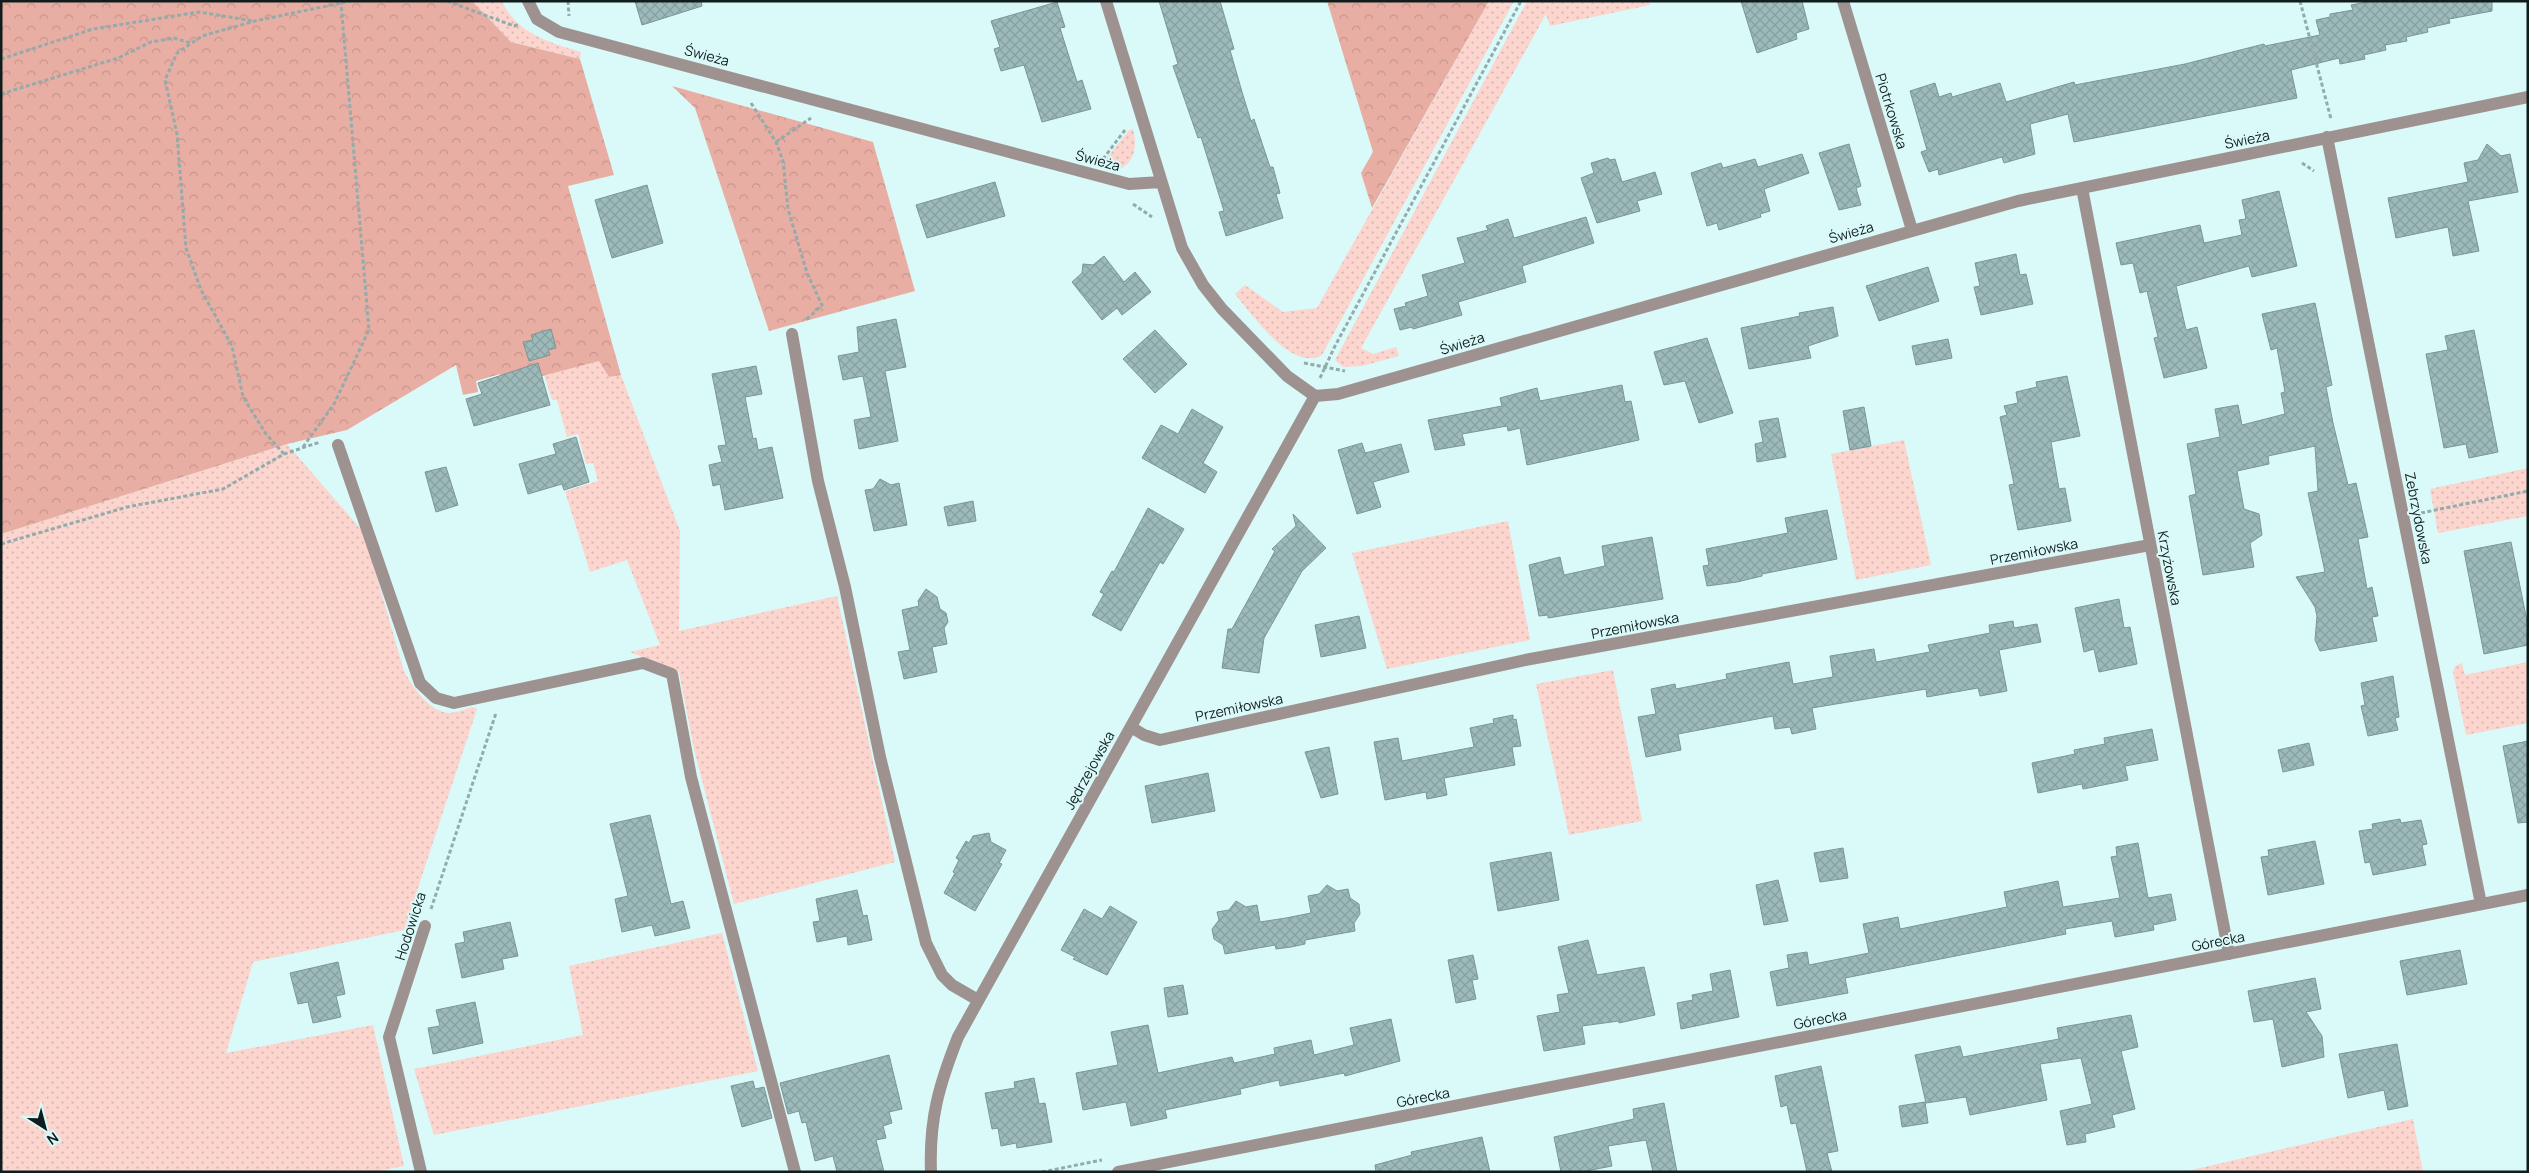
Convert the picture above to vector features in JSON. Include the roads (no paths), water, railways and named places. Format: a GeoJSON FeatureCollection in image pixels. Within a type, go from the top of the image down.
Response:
{"type":"FeatureCollection","features":[{"type":"Feature","properties":{"kind":"street","name":"Świeża"},"geometry":{"type":"LineString","coordinates":[[528,1],[537,19],[559,32],[1129,184],[1161,182]]}},
{"type":"Feature","properties":{"kind":"street"},"geometry":{"type":"LineString","coordinates":[[1106,1],[1182,248],[1203,285],[1263,352],[1287,376],[1315,396]]}},
{"type":"Feature","properties":{"kind":"street","name":"Piotrkowska"},"geometry":{"type":"LineString","coordinates":[[1843,1],[1912,230]]}},
{"type":"Feature","properties":{"kind":"street","name":"Świeża"},"geometry":{"type":"LineString","coordinates":[[1315,396],[1338,394],[2018,200],[2528,97]]}},
{"type":"Feature","properties":{"kind":"street","name":"Zebrzydowska"},"geometry":{"type":"LineString","coordinates":[[2327,138],[2481,904]]}},
{"type":"Feature","properties":{"kind":"street","name":"Krzyżowska"},"geometry":{"type":"LineString","coordinates":[[2082,188],[2229,954]]}},
{"type":"Feature","properties":{"kind":"street"},"geometry":{"type":"LineString","coordinates":[[792,334],[818,482],[845,587],[880,757],[926,943],[942,975],[952,985],[978,1000]]}},
{"type":"Feature","properties":{"kind":"street","name":"Jędrzejowska"},"geometry":{"type":"LineString","coordinates":[[931,1172],[931,1130],[940,1082],[958,1037],[1315,396]]}},
{"type":"Feature","properties":{"kind":"street"},"geometry":{"type":"LineString","coordinates":[[338,445],[420,684],[436,698],[454,703],[643,663],[672,674],[691,777],[795,1172]]}},
{"type":"Feature","properties":{"kind":"street","name":"Przemiłowska"},"geometry":{"type":"LineString","coordinates":[[1131,727],[1144,735],[1160,740],[1525,660],[2150,545]]}},
{"type":"Feature","properties":{"kind":"street","name":"Górecka"},"geometry":{"type":"LineString","coordinates":[[1118,1172],[2528,895]]}},
{"type":"Feature","properties":{"kind":"street","name":"Hodowicka"},"geometry":{"type":"LineString","coordinates":[[421,1172],[389,1038],[426,926]]}}]}
